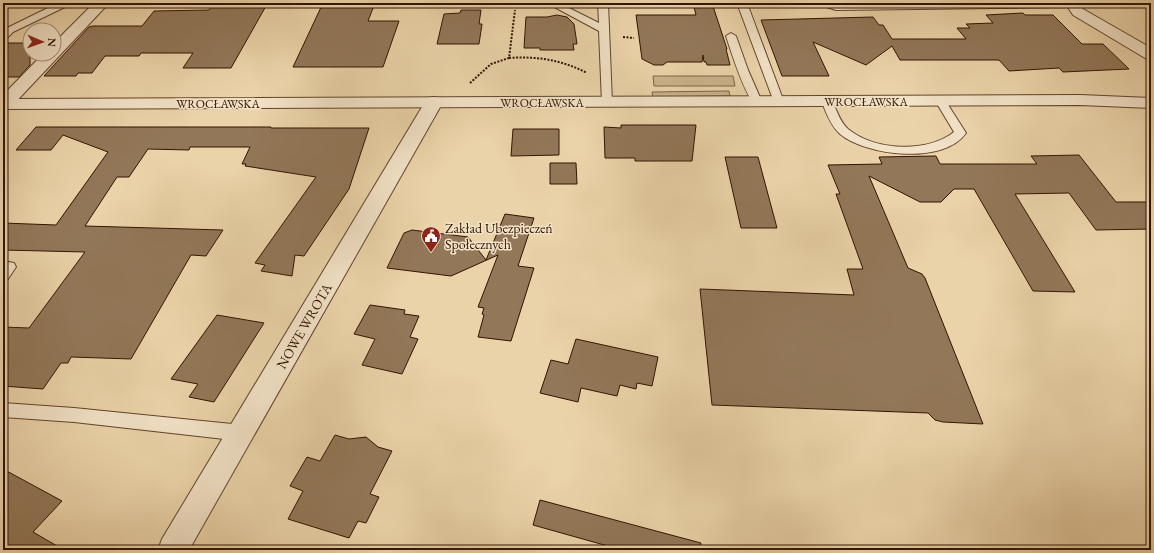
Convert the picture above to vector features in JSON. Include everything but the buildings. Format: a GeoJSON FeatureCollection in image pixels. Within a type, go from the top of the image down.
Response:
{"type":"FeatureCollection","features":[{"type":"Feature","properties":{"kind":"street"},"geometry":{"type":"LineString","coordinates":[[62,44],[101,3]]}},
{"type":"Feature","properties":{"kind":"street"},"geometry":{"type":"LineString","coordinates":[[1070,4],[1151,44]]}},
{"type":"Feature","properties":{"kind":"street"},"geometry":{"type":"LineString","coordinates":[[1070,4],[1078,12],[1151,55]]}},
{"type":"Feature","properties":{"kind":"street"},"geometry":{"type":"LineString","coordinates":[[3,104],[44,62]]}},
{"type":"Feature","properties":{"kind":"street","name":"WROCŁAWSKA"},"geometry":{"type":"LineString","coordinates":[[1080,100],[1138,92],[1151,87]]}},
{"type":"Feature","properties":{"kind":"street","name":"WROCŁAWSKA"},"geometry":{"type":"LineString","coordinates":[[3,104],[464,102],[607,96],[757,102],[1080,100],[1151,103]]}},
{"type":"Feature","properties":{"kind":"street"},"geometry":{"type":"LineString","coordinates":[[1080,100],[1151,112]]}},
{"type":"Feature","properties":{"kind":"street","name":"NOWE WROTA"},"geometry":{"type":"LineString","coordinates":[[174,550],[434,102]]}},
{"type":"Feature","properties":{"kind":"lane"},"geometry":{"type":"LineString","coordinates":[[3,37],[10,30],[63,4],[101,3]]}},
{"type":"Feature","properties":{"kind":"lane"},"geometry":{"type":"LineString","coordinates":[[552,3],[605,30]]}},
{"type":"Feature","properties":{"kind":"lane"},"geometry":{"type":"LineString","coordinates":[[603,3],[607,96]]}},
{"type":"Feature","properties":{"kind":"lane"},"geometry":{"type":"LineString","coordinates":[[742,3],[779,102]]}},
{"type":"Feature","properties":{"kind":"lane"},"geometry":{"type":"LineString","coordinates":[[823,3],[836,7],[1070,4]]}},
{"type":"Feature","properties":{"kind":"lane"},"geometry":{"type":"LineString","coordinates":[[731,36],[757,102]]}},
{"type":"Feature","properties":{"kind":"lane"},"geometry":{"type":"LineString","coordinates":[[827,102],[833,117],[844,131],[862,141],[886,148],[913,150],[935,147],[950,141],[960,133],[941,102]]}},
{"type":"Feature","properties":{"kind":"lane"},"geometry":{"type":"LineString","coordinates":[[3,410],[74,415],[242,433]]}},
{"type":"Feature","properties":{"kind":"path"},"geometry":{"type":"LineString","coordinates":[[509,58],[515,10]]}},
{"type":"Feature","properties":{"kind":"path"},"geometry":{"type":"LineString","coordinates":[[464,102],[467,88],[472,80],[492,64],[509,58],[535,56],[550,59],[577,68],[588,74],[607,96]]}},
{"type":"Feature","properties":{"kind":"shaded area"},"geometry":{"type":"Polygon","coordinates":[[[653,76],[733,76],[735,86],[654,86],[653,76]]]}},
{"type":"Feature","properties":{"kind":"shaded area"},"geometry":{"type":"Polygon","coordinates":[[[729,91],[730,96],[653,97],[652,92],[729,91]]]}},
{"type":"Feature","properties":{"kind":"place","name":"Zakład Ubezpieczeń Społecznych"},"geometry":{"type":"Point","coordinates":[431,253]}}]}
